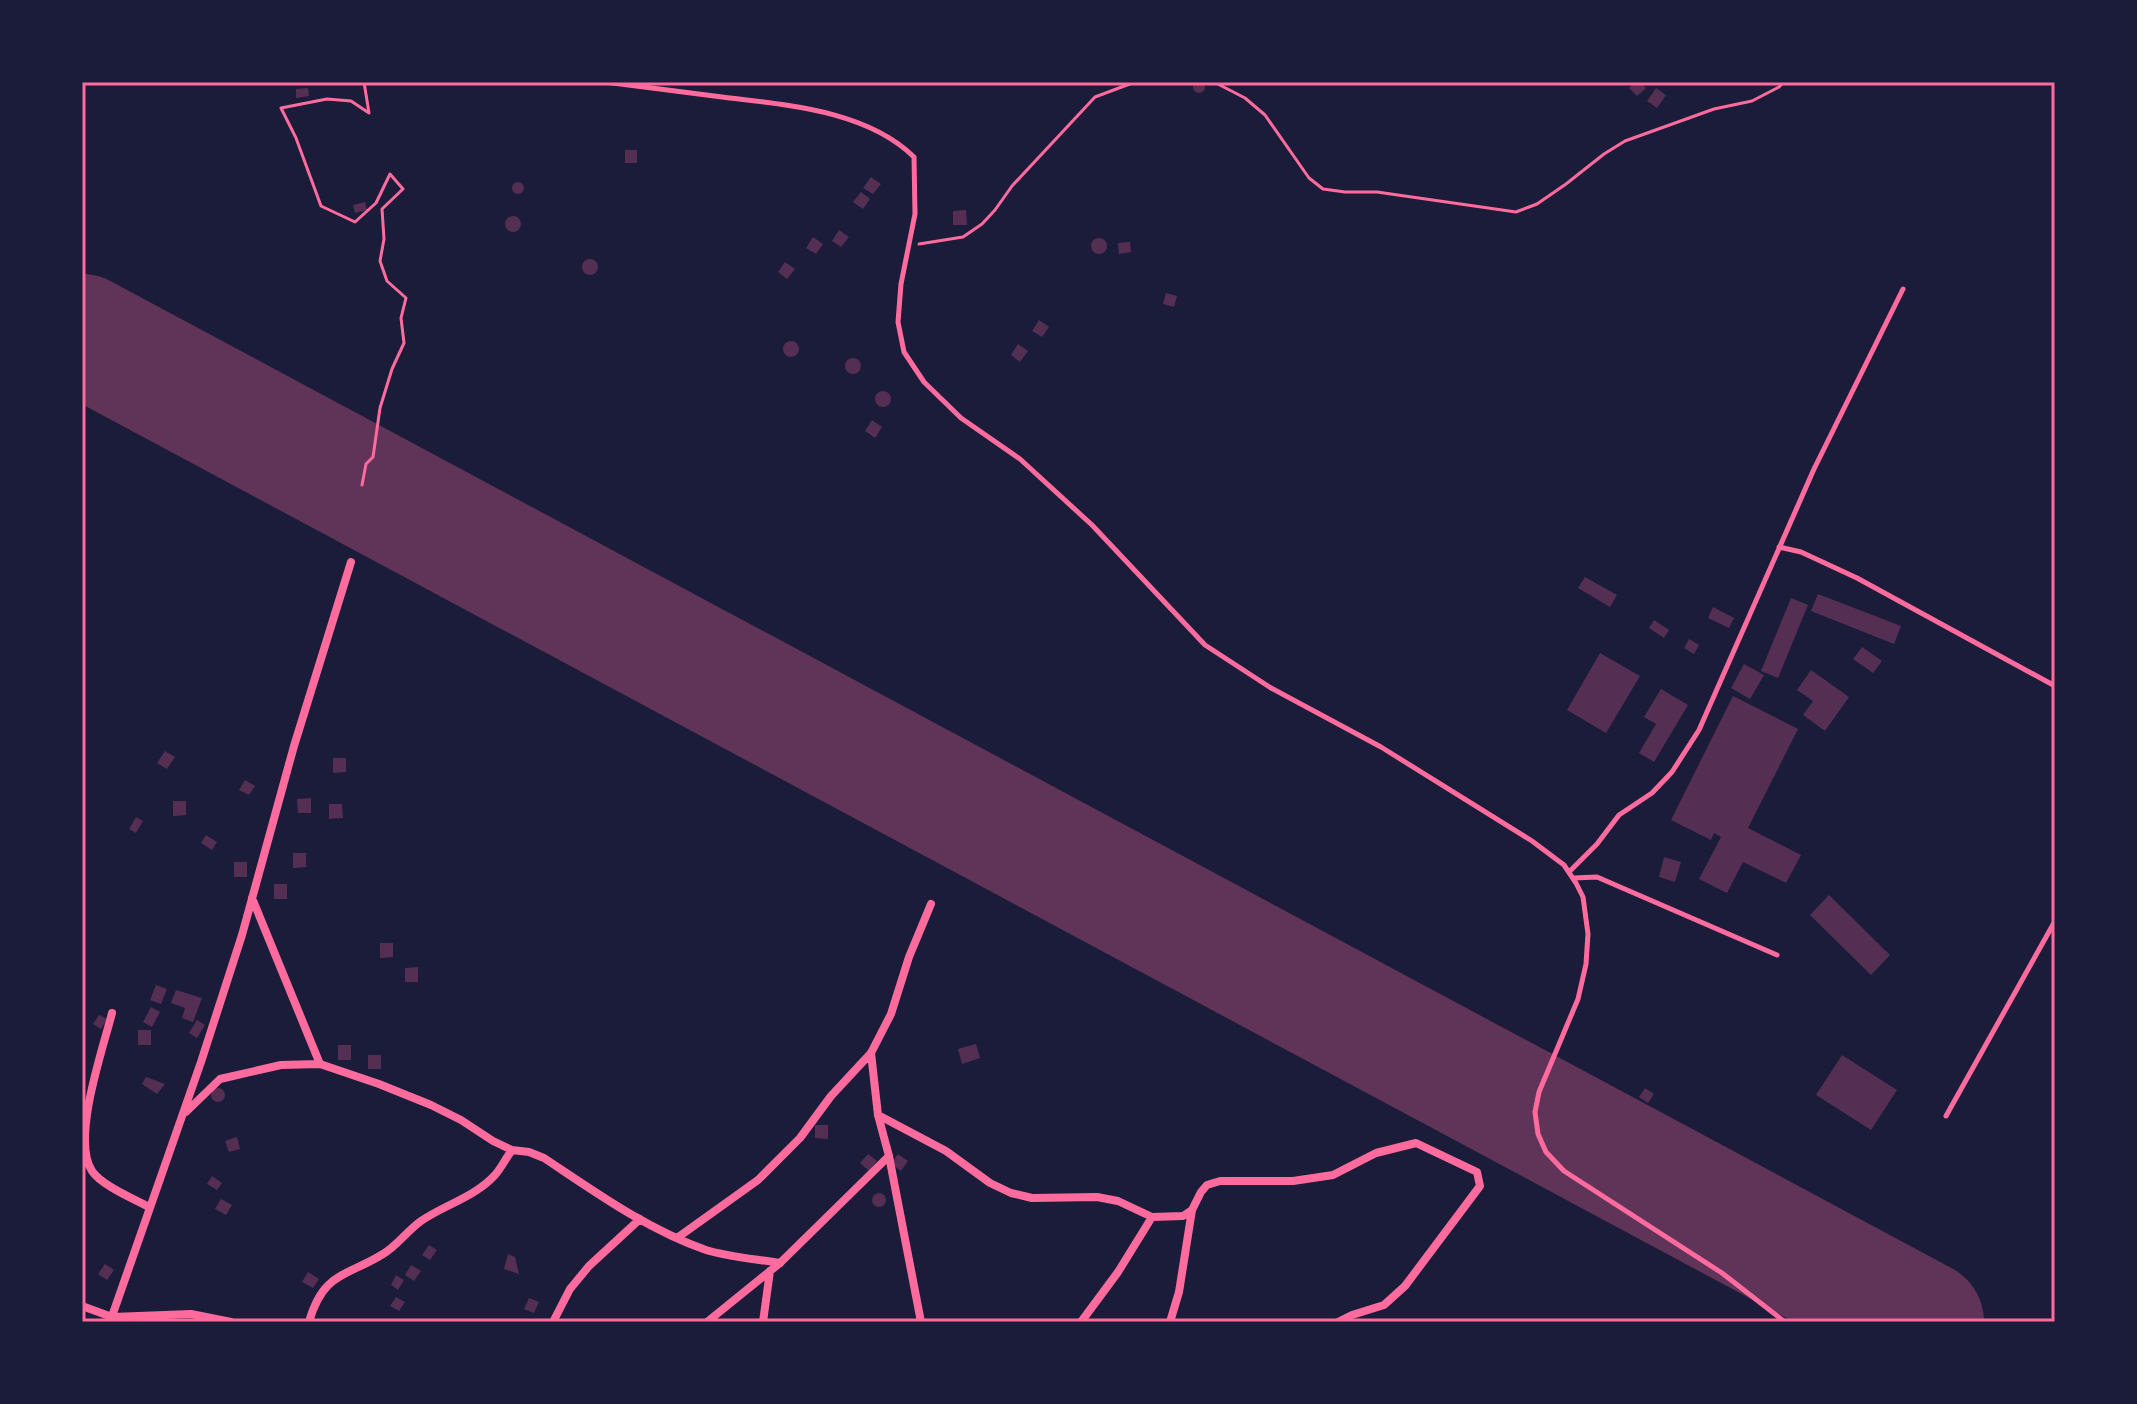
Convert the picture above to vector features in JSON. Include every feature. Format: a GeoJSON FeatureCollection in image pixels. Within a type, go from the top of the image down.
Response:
{"type":"FeatureCollection","features":[{"type":"Feature","properties":{"kind":"street"},"geometry":{"type":"LineString","coordinates":[[111,1319],[215,1020],[351,562]]}},
{"type":"Feature","properties":{"kind":"street"},"geometry":{"type":"LineString","coordinates":[[252,898],[320,1064]]}},
{"type":"Feature","properties":{"kind":"street"},"geometry":{"type":"LineString","coordinates":[[677,1238],[758,1180],[800,1138],[831,1096],[871,1053],[891,1014],[909,957],[931,904]]}},
{"type":"Feature","properties":{"kind":"street"},"geometry":{"type":"LineString","coordinates":[[112,1013],[84,1123],[85,1157],[99,1178],[149,1207]]}},
{"type":"Feature","properties":{"kind":"street"},"geometry":{"type":"LineString","coordinates":[[871,1053],[878,1115],[889,1156],[921,1322]]}},
{"type":"Feature","properties":{"kind":"street"},"geometry":{"type":"LineString","coordinates":[[183,1114],[220,1079],[281,1065],[320,1064],[431,1105],[512,1150],[544,1158],[640,1219],[677,1238],[709,1251],[780,1263]]}},
{"type":"Feature","properties":{"kind":"street"},"geometry":{"type":"LineString","coordinates":[[878,1115],[946,1151],[990,1183],[1011,1193],[1032,1198],[1097,1197],[1118,1201],[1152,1217],[1183,1216],[1192,1210]]}},
{"type":"Feature","properties":{"kind":"street"},"geometry":{"type":"LineString","coordinates":[[1170,1322],[1179,1292],[1192,1210],[1207,1185],[1220,1181],[1293,1181],[1333,1175],[1376,1153],[1416,1143],[1477,1172],[1480,1186],[1405,1286],[1384,1305],[1338,1322]]}},
{"type":"Feature","properties":{"kind":"street"},"geometry":{"type":"LineString","coordinates":[[309,1322],[314,1303],[339,1275],[385,1254],[420,1222],[480,1188],[495,1175],[512,1150]]}},
{"type":"Feature","properties":{"kind":"street"},"geometry":{"type":"LineString","coordinates":[[707,1322],[780,1263],[889,1156]]}},
{"type":"Feature","properties":{"kind":"street"},"geometry":{"type":"LineString","coordinates":[[1081,1322],[1118,1272],[1152,1217]]}},
{"type":"Feature","properties":{"kind":"street"},"geometry":{"type":"LineString","coordinates":[[553,1322],[570,1289],[589,1266],[640,1219]]}},
{"type":"Feature","properties":{"kind":"street"},"geometry":{"type":"LineString","coordinates":[[763,1322],[770,1271]]}},
{"type":"Feature","properties":{"kind":"street"},"geometry":{"type":"LineString","coordinates":[[82,1306],[111,1319],[191,1314],[231,1322]]}},
{"type":"Feature","properties":{"kind":"lane"},"geometry":{"type":"LineString","coordinates":[[605,82],[792,105],[859,122],[900,143],[914,157],[915,214],[901,284],[898,322],[904,352],[924,382],[961,418],[1020,459],[1092,525],[1205,645],[1271,688],[1381,747],[1532,841],[1564,865],[1583,897],[1588,934],[1586,964],[1578,999],[1539,1092],[1535,1112],[1538,1134],[1546,1152],[1564,1171],[1722,1273],[1785,1322]]}},
{"type":"Feature","properties":{"kind":"lane"},"geometry":{"type":"LineString","coordinates":[[1569,872],[1597,844],[1619,815],[1652,793],[1672,772],[1699,730],[1814,469],[1903,289]]}},
{"type":"Feature","properties":{"kind":"lane"},"geometry":{"type":"LineString","coordinates":[[1779,547],[1801,552],[1857,578],[2055,686]]}},
{"type":"Feature","properties":{"kind":"lane"},"geometry":{"type":"LineString","coordinates":[[1573,878],[1597,877],[1777,955]]}},
{"type":"Feature","properties":{"kind":"lane"},"geometry":{"type":"LineString","coordinates":[[1946,1116],[2055,921]]}},
{"type":"Feature","properties":{"kind":"path"},"geometry":{"type":"LineString","coordinates":[[362,485],[366,464],[373,457],[380,408],[404,343],[401,318],[406,298],[387,281],[380,261],[384,239],[382,209],[403,189],[390,174],[376,203],[355,222],[321,206],[296,138],[281,108],[327,99],[351,101],[369,113],[364,82]]}},
{"type":"Feature","properties":{"kind":"path"},"geometry":{"type":"LineString","coordinates":[[909,246],[963,237],[982,224],[1012,186],[1095,97],[1135,82]]}},
{"type":"Feature","properties":{"kind":"path"},"geometry":{"type":"LineString","coordinates":[[1214,82],[1245,98],[1265,115],[1309,178],[1323,189],[1377,192],[1516,212],[1537,204],[1557,191],[1625,141],[1714,109],[1752,101],[1784,82]]}},
{"type":"Feature","properties":{"kind":"building"},"geometry":{"type":"Polygon","coordinates":[[[1194,82],[1204,82],[1204,92],[1194,92],[1194,82]]]}},
{"type":"Feature","properties":{"kind":"building"},"geometry":{"type":"Polygon","coordinates":[[[1635,82],[1646,88],[1637,96],[1629,88],[1635,82]]]}},
{"type":"Feature","properties":{"kind":"building"},"geometry":{"type":"Polygon","coordinates":[[[308,88],[309,96],[296,98],[296,89],[308,88]]]}},
{"type":"Feature","properties":{"kind":"building"},"geometry":{"type":"Polygon","coordinates":[[[1656,88],[1666,95],[1657,108],[1647,101],[1656,88]]]}},
{"type":"Feature","properties":{"kind":"building"},"geometry":{"type":"Polygon","coordinates":[[[625,150],[637,150],[637,163],[625,163],[625,150]]]}},
{"type":"Feature","properties":{"kind":"building"},"geometry":{"type":"Polygon","coordinates":[[[871,177],[881,184],[873,194],[863,188],[871,177]]]}},
{"type":"Feature","properties":{"kind":"building"},"geometry":{"type":"Polygon","coordinates":[[[518,182],[524,188],[518,194],[512,188],[518,182]]]}},
{"type":"Feature","properties":{"kind":"building"},"geometry":{"type":"Polygon","coordinates":[[[861,192],[870,199],[863,209],[853,202],[861,192]]]}},
{"type":"Feature","properties":{"kind":"building"},"geometry":{"type":"Polygon","coordinates":[[[365,202],[367,210],[355,213],[353,205],[365,202]]]}},
{"type":"Feature","properties":{"kind":"building"},"geometry":{"type":"Polygon","coordinates":[[[966,210],[967,225],[953,225],[953,211],[966,210]]]}},
{"type":"Feature","properties":{"kind":"building"},"geometry":{"type":"Polygon","coordinates":[[[513,216],[519,218],[519,230],[513,232],[507,230],[505,224],[507,218],[513,216]]]}},
{"type":"Feature","properties":{"kind":"building"},"geometry":{"type":"Polygon","coordinates":[[[839,230],[849,237],[841,247],[832,241],[839,230]]]}},
{"type":"Feature","properties":{"kind":"building"},"geometry":{"type":"Polygon","coordinates":[[[813,237],[823,244],[816,254],[806,248],[813,237]]]}},
{"type":"Feature","properties":{"kind":"building"},"geometry":{"type":"Polygon","coordinates":[[[1096,238],[1102,238],[1107,246],[1105,252],[1096,254],[1091,249],[1091,243],[1096,238]]]}},
{"type":"Feature","properties":{"kind":"building"},"geometry":{"type":"Polygon","coordinates":[[[1130,242],[1131,252],[1119,254],[1118,243],[1130,242]]]}},
{"type":"Feature","properties":{"kind":"building"},"geometry":{"type":"Polygon","coordinates":[[[590,259],[596,261],[596,273],[590,275],[584,273],[582,267],[584,261],[590,259]]]}},
{"type":"Feature","properties":{"kind":"building"},"geometry":{"type":"Polygon","coordinates":[[[785,262],[795,269],[787,279],[778,272],[785,262]]]}},
{"type":"Feature","properties":{"kind":"building"},"geometry":{"type":"Polygon","coordinates":[[[1166,293],[1177,296],[1174,307],[1163,304],[1166,293]]]}},
{"type":"Feature","properties":{"kind":"building"},"geometry":{"type":"Polygon","coordinates":[[[1039,320],[1049,327],[1042,337],[1032,331],[1039,320]]]}},
{"type":"Feature","properties":{"kind":"building"},"geometry":{"type":"Polygon","coordinates":[[[791,341],[797,343],[797,355],[791,357],[785,355],[783,349],[785,343],[791,341]]]}},
{"type":"Feature","properties":{"kind":"building"},"geometry":{"type":"Polygon","coordinates":[[[1018,344],[1028,351],[1020,362],[1011,355],[1018,344]]]}},
{"type":"Feature","properties":{"kind":"building"},"geometry":{"type":"Polygon","coordinates":[[[853,358],[859,360],[859,372],[853,374],[847,372],[845,366],[847,360],[853,358]]]}},
{"type":"Feature","properties":{"kind":"building"},"geometry":{"type":"Polygon","coordinates":[[[883,391],[889,393],[889,405],[883,407],[877,405],[875,399],[877,393],[883,391]]]}},
{"type":"Feature","properties":{"kind":"building"},"geometry":{"type":"Polygon","coordinates":[[[872,420],[882,427],[875,438],[865,431],[872,420]]]}},
{"type":"Feature","properties":{"kind":"building"},"geometry":{"type":"Polygon","coordinates":[[[1585,577],[1617,595],[1610,607],[1578,588],[1585,577]]]}},
{"type":"Feature","properties":{"kind":"building"},"geometry":{"type":"Polygon","coordinates":[[[1818,594],[1901,626],[1894,644],[1811,611],[1818,594]]]}},
{"type":"Feature","properties":{"kind":"building"},"geometry":{"type":"Polygon","coordinates":[[[1791,598],[1808,605],[1778,678],[1761,671],[1791,598]]]}},
{"type":"Feature","properties":{"kind":"building"},"geometry":{"type":"Polygon","coordinates":[[[1713,607],[1734,618],[1729,628],[1708,618],[1713,607]]]}},
{"type":"Feature","properties":{"kind":"building"},"geometry":{"type":"Polygon","coordinates":[[[1654,620],[1669,630],[1664,638],[1649,628],[1654,620]]]}},
{"type":"Feature","properties":{"kind":"building"},"geometry":{"type":"Polygon","coordinates":[[[1689,639],[1699,645],[1694,654],[1684,648],[1689,639]]]}},
{"type":"Feature","properties":{"kind":"building"},"geometry":{"type":"Polygon","coordinates":[[[1862,647],[1882,661],[1873,673],[1853,659],[1862,647]]]}},
{"type":"Feature","properties":{"kind":"building"},"geometry":{"type":"Polygon","coordinates":[[[1600,653],[1640,676],[1606,733],[1567,710],[1600,653]]]}},
{"type":"Feature","properties":{"kind":"building"},"geometry":{"type":"Polygon","coordinates":[[[1744,664],[1764,675],[1750,699],[1731,688],[1744,664]]]}},
{"type":"Feature","properties":{"kind":"building"},"geometry":{"type":"Polygon","coordinates":[[[1811,670],[1849,697],[1825,731],[1803,715],[1813,701],[1797,690],[1811,670]]]}},
{"type":"Feature","properties":{"kind":"building"},"geometry":{"type":"Polygon","coordinates":[[[1661,689],[1688,705],[1654,762],[1639,753],[1656,724],[1644,717],[1661,689]]]}},
{"type":"Feature","properties":{"kind":"building"},"geometry":{"type":"Polygon","coordinates":[[[1733,696],[1798,729],[1748,828],[1801,855],[1786,883],[1743,862],[1727,893],[1699,879],[1721,837],[1714,833],[1711,840],[1671,820],[1733,696]]]}},
{"type":"Feature","properties":{"kind":"building"},"geometry":{"type":"Polygon","coordinates":[[[165,751],[175,757],[167,769],[157,763],[165,751]]]}},
{"type":"Feature","properties":{"kind":"building"},"geometry":{"type":"Polygon","coordinates":[[[333,758],[346,758],[346,772],[333,773],[333,758]]]}},
{"type":"Feature","properties":{"kind":"building"},"geometry":{"type":"Polygon","coordinates":[[[245,780],[255,786],[249,795],[239,790],[245,780]]]}},
{"type":"Feature","properties":{"kind":"building"},"geometry":{"type":"Polygon","coordinates":[[[311,798],[311,813],[298,813],[297,799],[311,798]]]}},
{"type":"Feature","properties":{"kind":"building"},"geometry":{"type":"Polygon","coordinates":[[[173,801],[186,801],[186,815],[173,816],[173,801]]]}},
{"type":"Feature","properties":{"kind":"building"},"geometry":{"type":"Polygon","coordinates":[[[329,804],[342,804],[343,818],[329,819],[329,804]]]}},
{"type":"Feature","properties":{"kind":"building"},"geometry":{"type":"Polygon","coordinates":[[[136,817],[143,821],[136,833],[129,829],[136,817]]]}},
{"type":"Feature","properties":{"kind":"building"},"geometry":{"type":"Polygon","coordinates":[[[206,835],[217,842],[212,850],[201,843],[206,835]]]}},
{"type":"Feature","properties":{"kind":"building"},"geometry":{"type":"Polygon","coordinates":[[[293,853],[306,853],[306,867],[293,868],[293,853]]]}},
{"type":"Feature","properties":{"kind":"building"},"geometry":{"type":"Polygon","coordinates":[[[1664,857],[1681,862],[1675,882],[1659,877],[1664,857]]]}},
{"type":"Feature","properties":{"kind":"building"},"geometry":{"type":"Polygon","coordinates":[[[234,862],[247,862],[247,877],[234,877],[234,862]]]}},
{"type":"Feature","properties":{"kind":"building"},"geometry":{"type":"Polygon","coordinates":[[[274,884],[287,884],[287,899],[274,899],[274,884]]]}},
{"type":"Feature","properties":{"kind":"building"},"geometry":{"type":"Polygon","coordinates":[[[1829,895],[1890,955],[1871,975],[1810,915],[1829,895]]]}},
{"type":"Feature","properties":{"kind":"building"},"geometry":{"type":"Polygon","coordinates":[[[380,943],[393,943],[393,957],[380,958],[380,943]]]}},
{"type":"Feature","properties":{"kind":"building"},"geometry":{"type":"Polygon","coordinates":[[[418,967],[418,982],[405,982],[405,968],[418,967]]]}},
{"type":"Feature","properties":{"kind":"building"},"geometry":{"type":"Polygon","coordinates":[[[156,985],[167,989],[161,1004],[150,1000],[156,985]]]}},
{"type":"Feature","properties":{"kind":"building"},"geometry":{"type":"Polygon","coordinates":[[[176,990],[202,998],[193,1022],[182,1018],[185,1008],[171,1003],[176,990]]]}},
{"type":"Feature","properties":{"kind":"building"},"geometry":{"type":"Polygon","coordinates":[[[151,1007],[160,1012],[152,1027],[143,1022],[151,1007]]]}},
{"type":"Feature","properties":{"kind":"building"},"geometry":{"type":"Polygon","coordinates":[[[99,1015],[107,1019],[101,1029],[93,1024],[99,1015]]]}},
{"type":"Feature","properties":{"kind":"building"},"geometry":{"type":"Polygon","coordinates":[[[197,1020],[205,1025],[197,1038],[189,1033],[197,1020]]]}},
{"type":"Feature","properties":{"kind":"building"},"geometry":{"type":"Polygon","coordinates":[[[138,1030],[151,1030],[151,1045],[138,1045],[138,1030]]]}},
{"type":"Feature","properties":{"kind":"building"},"geometry":{"type":"Polygon","coordinates":[[[976,1044],[980,1058],[962,1064],[958,1049],[976,1044]]]}},
{"type":"Feature","properties":{"kind":"building"},"geometry":{"type":"Polygon","coordinates":[[[338,1045],[351,1045],[351,1060],[338,1060],[338,1045]]]}},
{"type":"Feature","properties":{"kind":"building"},"geometry":{"type":"Polygon","coordinates":[[[368,1055],[381,1055],[381,1069],[368,1069],[368,1055]]]}},
{"type":"Feature","properties":{"kind":"building"},"geometry":{"type":"Polygon","coordinates":[[[1842,1055],[1897,1090],[1871,1130],[1816,1095],[1842,1055]]]}},
{"type":"Feature","properties":{"kind":"building"},"geometry":{"type":"Polygon","coordinates":[[[146,1077],[165,1084],[157,1094],[142,1084],[146,1077]]]}},
{"type":"Feature","properties":{"kind":"building"},"geometry":{"type":"Polygon","coordinates":[[[218,1088],[225,1095],[218,1102],[211,1095],[218,1088]]]}},
{"type":"Feature","properties":{"kind":"building"},"geometry":{"type":"Polygon","coordinates":[[[1645,1088],[1654,1094],[1648,1103],[1639,1097],[1645,1088]]]}},
{"type":"Feature","properties":{"kind":"building"},"geometry":{"type":"Polygon","coordinates":[[[815,1125],[828,1125],[828,1139],[815,1138],[815,1125]]]}},
{"type":"Feature","properties":{"kind":"building"},"geometry":{"type":"Polygon","coordinates":[[[237,1137],[240,1149],[229,1152],[225,1141],[237,1137]]]}},
{"type":"Feature","properties":{"kind":"building"},"geometry":{"type":"Polygon","coordinates":[[[868,1154],[877,1161],[869,1171],[860,1163],[868,1154]]]}},
{"type":"Feature","properties":{"kind":"building"},"geometry":{"type":"Polygon","coordinates":[[[898,1154],[908,1161],[901,1171],[891,1164],[898,1154]]]}},
{"type":"Feature","properties":{"kind":"building"},"geometry":{"type":"Polygon","coordinates":[[[212,1176],[222,1183],[217,1190],[207,1184],[212,1176]]]}},
{"type":"Feature","properties":{"kind":"building"},"geometry":{"type":"Polygon","coordinates":[[[879,1193],[886,1200],[879,1207],[872,1200],[879,1193]]]}},
{"type":"Feature","properties":{"kind":"building"},"geometry":{"type":"Polygon","coordinates":[[[221,1199],[232,1205],[226,1215],[215,1209],[221,1199]]]}},
{"type":"Feature","properties":{"kind":"building"},"geometry":{"type":"Polygon","coordinates":[[[429,1245],[437,1250],[430,1260],[422,1255],[429,1245]]]}},
{"type":"Feature","properties":{"kind":"building"},"geometry":{"type":"Polygon","coordinates":[[[508,1254],[515,1257],[519,1274],[504,1269],[508,1254]]]}},
{"type":"Feature","properties":{"kind":"building"},"geometry":{"type":"Polygon","coordinates":[[[105,1264],[114,1270],[107,1280],[98,1274],[105,1264]]]}},
{"type":"Feature","properties":{"kind":"building"},"geometry":{"type":"Polygon","coordinates":[[[411,1265],[421,1271],[414,1281],[405,1275],[411,1265]]]}},
{"type":"Feature","properties":{"kind":"building"},"geometry":{"type":"Polygon","coordinates":[[[308,1272],[319,1279],[313,1288],[302,1282],[308,1272]]]}},
{"type":"Feature","properties":{"kind":"building"},"geometry":{"type":"Polygon","coordinates":[[[396,1275],[404,1280],[398,1290],[391,1285],[396,1275]]]}},
{"type":"Feature","properties":{"kind":"building"},"geometry":{"type":"Polygon","coordinates":[[[396,1297],[405,1302],[399,1311],[390,1306],[396,1297]]]}},
{"type":"Feature","properties":{"kind":"building"},"geometry":{"type":"Polygon","coordinates":[[[529,1298],[539,1302],[534,1313],[524,1309],[529,1298]]]}},
{"type":"Feature","properties":{"kind":"runway"},"geometry":{"type":"LineString","coordinates":[[82,335],[1923,1322]]}}]}
